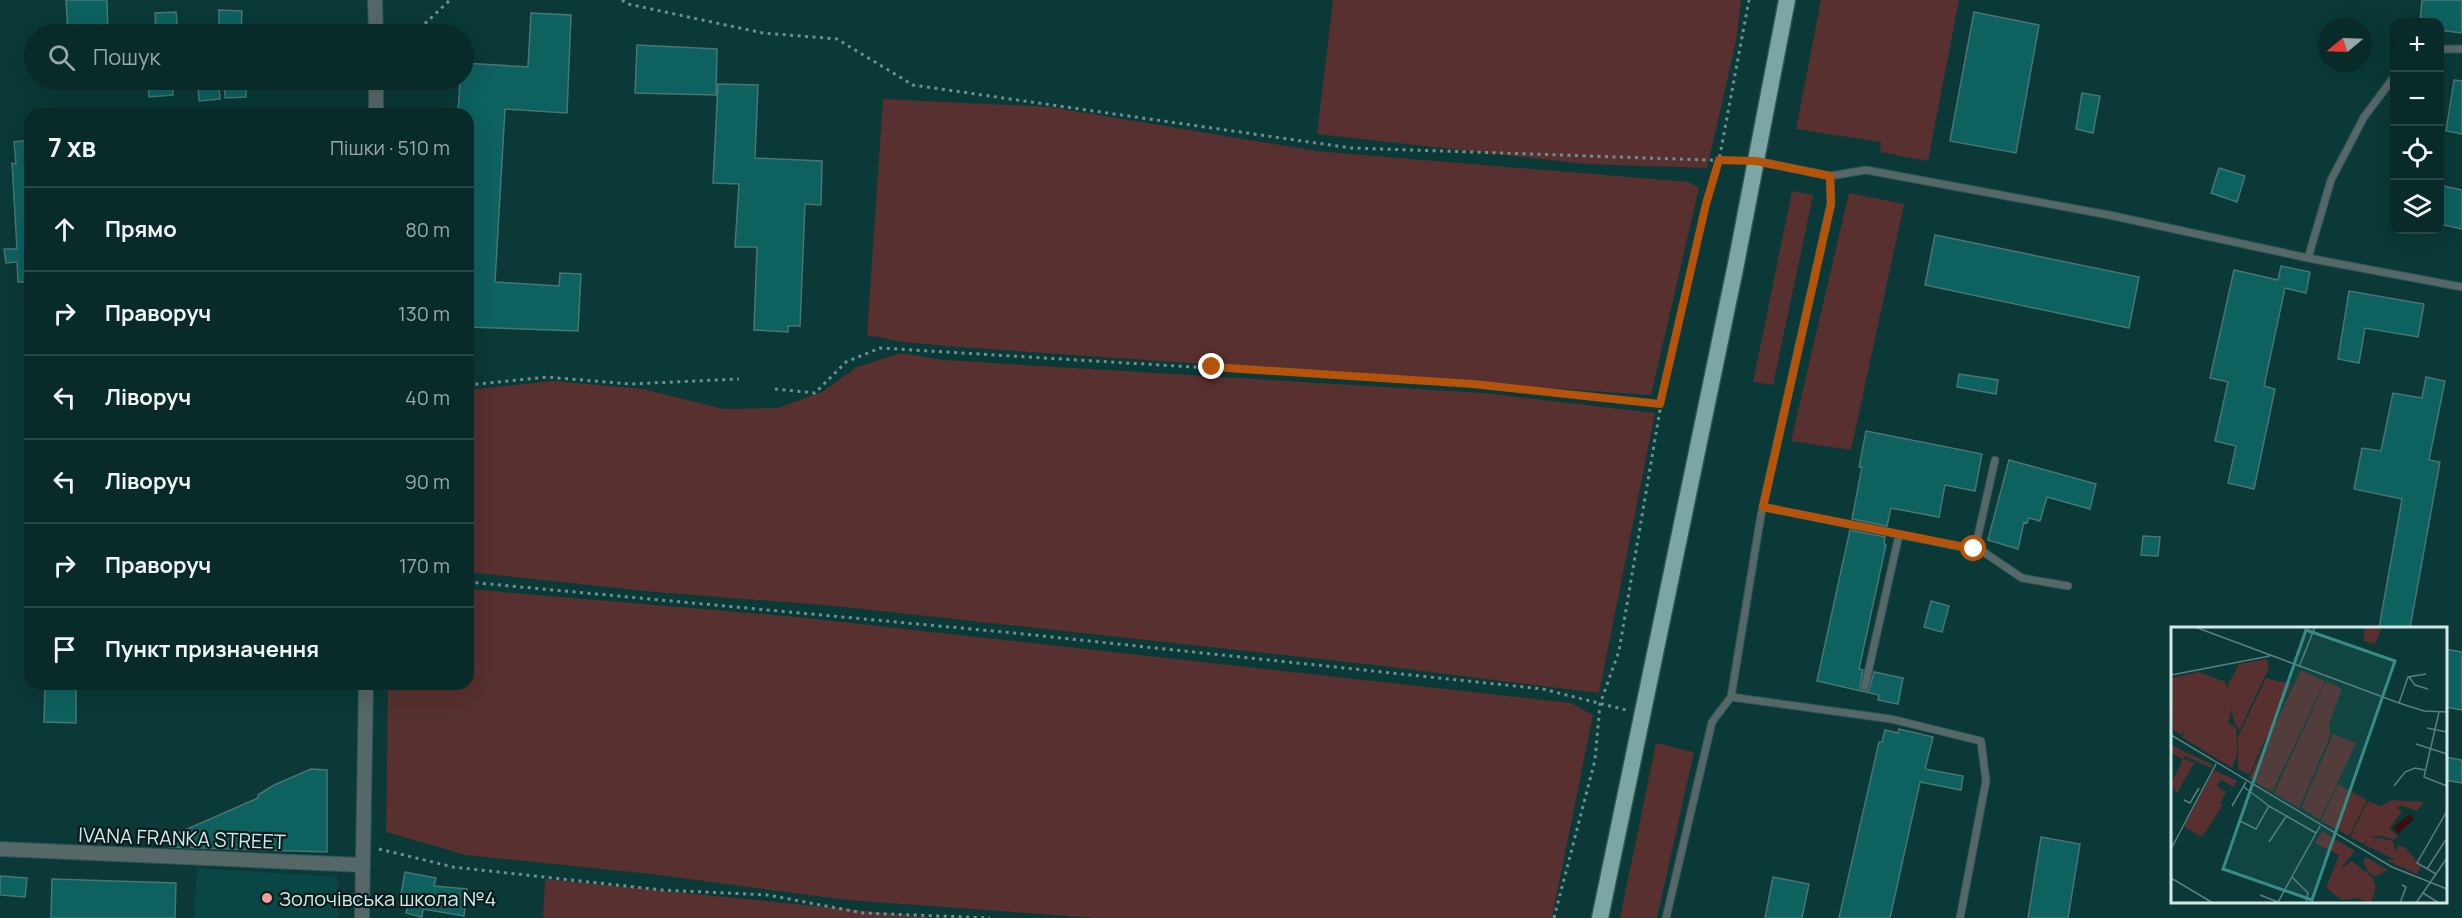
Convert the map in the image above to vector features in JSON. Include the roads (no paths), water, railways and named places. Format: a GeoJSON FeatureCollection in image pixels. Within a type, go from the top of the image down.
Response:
{"type":"FeatureCollection","features":[{"type":"Feature","properties":{"kind":"highway"},"geometry":{"type":"LineString","coordinates":[[1600,918],[1787,0]]}},
{"type":"Feature","properties":{"kind":"street"},"geometry":{"type":"LineString","coordinates":[[375,0],[376,24]]}},
{"type":"Feature","properties":{"kind":"street"},"geometry":{"type":"LineString","coordinates":[[376,90],[376,108]]}},
{"type":"Feature","properties":{"kind":"street"},"geometry":{"type":"LineString","coordinates":[[362,918],[366,690]]}},
{"type":"Feature","properties":{"kind":"street","name":"IVANA FRANKA STREET"},"geometry":{"type":"LineString","coordinates":[[0,849],[363,866]]}},
{"type":"Feature","properties":{"kind":"lane"},"geometry":{"type":"LineString","coordinates":[[2444,49],[2462,49]]}},
{"type":"Feature","properties":{"kind":"lane"},"geometry":{"type":"LineString","coordinates":[[2308,258],[2331,180],[2364,117],[2390,83]]}},
{"type":"Feature","properties":{"kind":"lane"},"geometry":{"type":"LineString","coordinates":[[1756,161],[1830,176],[1866,170],[2109,215],[2308,258],[2462,287]]}},
{"type":"Feature","properties":{"kind":"lane"},"geometry":{"type":"LineString","coordinates":[[1666,918],[1712,722],[1731,696],[1763,507],[1831,204],[1830,176]]}},
{"type":"Feature","properties":{"kind":"lane"},"geometry":{"type":"LineString","coordinates":[[1974,549],[1995,459]]}},
{"type":"Feature","properties":{"kind":"lane"},"geometry":{"type":"LineString","coordinates":[[1763,507],[1982,551],[2022,578],[2068,586]]}},
{"type":"Feature","properties":{"kind":"lane"},"geometry":{"type":"LineString","coordinates":[[1865,686],[1899,535]]}},
{"type":"Feature","properties":{"kind":"lane"},"geometry":{"type":"LineString","coordinates":[[1731,696],[1891,719],[1981,741],[1986,781],[1960,918]]}},
{"type":"Feature","properties":{"kind":"place","name":"Золочівська школа №4"},"geometry":{"type":"Point","coordinates":[267,898]}}]}
